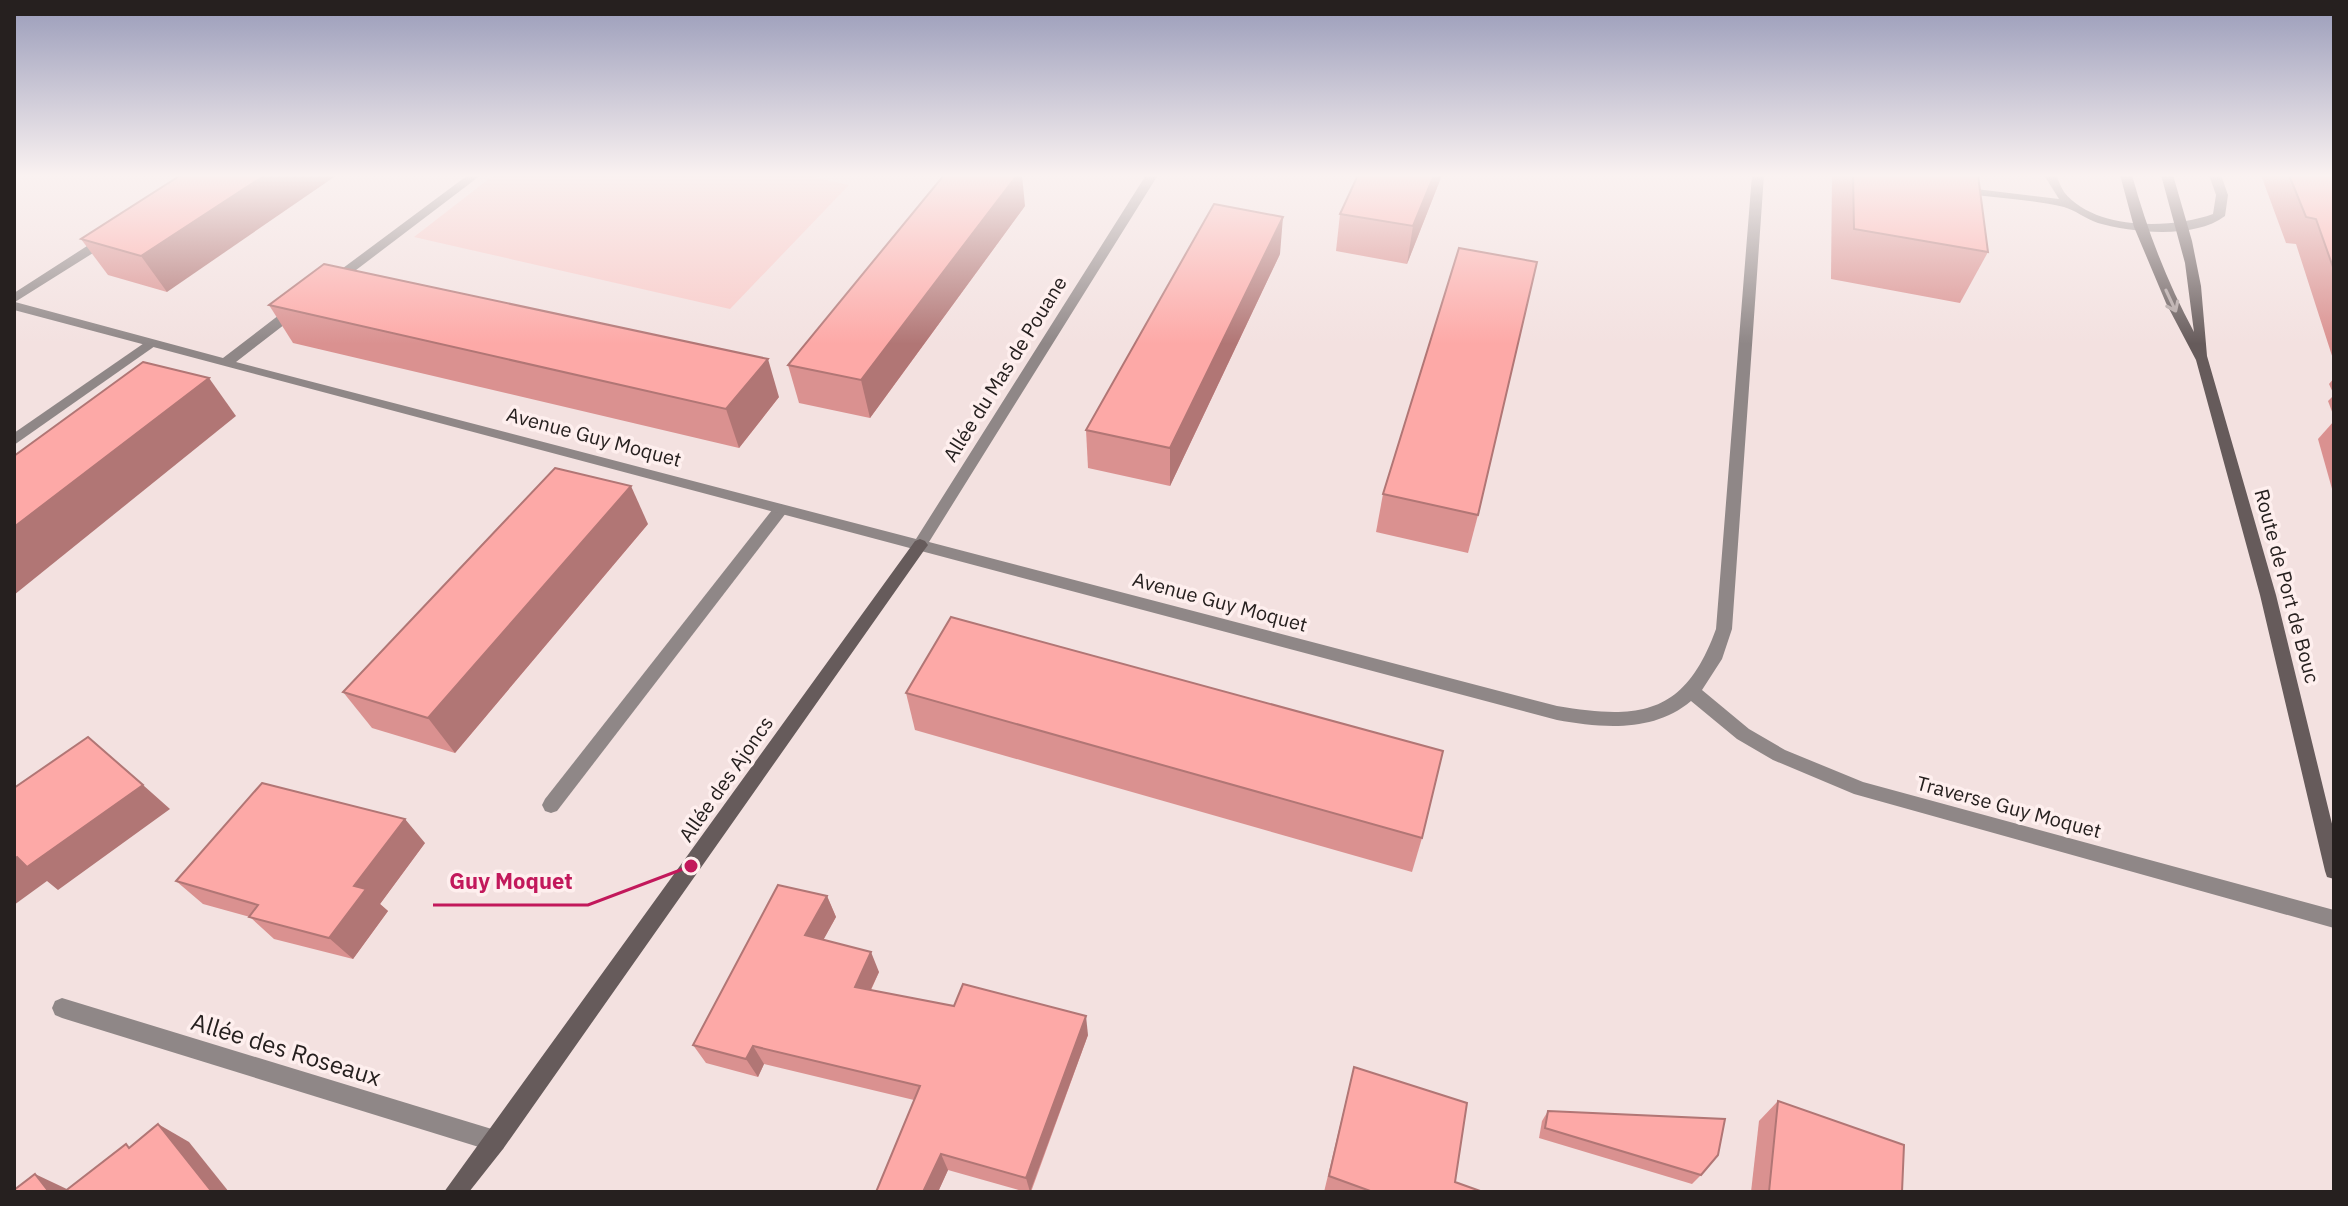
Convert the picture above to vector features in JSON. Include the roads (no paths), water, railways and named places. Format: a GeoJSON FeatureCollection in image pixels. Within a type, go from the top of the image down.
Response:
{"type":"FeatureCollection","features":[{"type":"Feature","properties":{"kind":"main road","name":"Route de Port de Bouc"},"geometry":{"type":"LineString","coordinates":[[2142,231],[2172,303],[2203,360],[2268,595],[2334,871]]}},
{"type":"Feature","properties":{"kind":"main road","name":"Route de Port de Bouc"},"geometry":{"type":"LineString","coordinates":[[2184,231],[2201,310],[2203,360]]}},
{"type":"Feature","properties":{"kind":"main road","name":"Allée des Ajoncs"},"geometry":{"type":"LineString","coordinates":[[455,1192],[495,1141],[920,545]]}},
{"type":"Feature","properties":{"kind":"street"},"geometry":{"type":"LineString","coordinates":[[324,288],[400,231]]}},
{"type":"Feature","properties":{"kind":"street","name":"Allée du Mas de Pouane"},"geometry":{"type":"LineString","coordinates":[[920,545],[1117,231]]}},
{"type":"Feature","properties":{"kind":"street"},"geometry":{"type":"LineString","coordinates":[[1693,693],[1712,663],[1724,629],[1754,231]]}},
{"type":"Feature","properties":{"kind":"street"},"geometry":{"type":"LineString","coordinates":[[14,299],[117,233]]}},
{"type":"Feature","properties":{"kind":"street"},"geometry":{"type":"LineString","coordinates":[[225,363],[312,298]]}},
{"type":"Feature","properties":{"kind":"street","name":"Avenue Guy Moquet"},"geometry":{"type":"LineString","coordinates":[[14,306],[1586,719],[1640,718],[1693,693]]}},
{"type":"Feature","properties":{"kind":"street"},"geometry":{"type":"LineString","coordinates":[[14,440],[150,343]]}},
{"type":"Feature","properties":{"kind":"street"},"geometry":{"type":"LineString","coordinates":[[551,805],[781,509]]}},
{"type":"Feature","properties":{"kind":"street","name":"Traverse Guy Moquet"},"geometry":{"type":"LineString","coordinates":[[1693,693],[1743,734],[1779,755],[1860,789],[2334,919]]}},
{"type":"Feature","properties":{"kind":"street","name":"Allée des Roseaux"},"geometry":{"type":"LineString","coordinates":[[62,1008],[495,1141]]}},
{"type":"Feature","properties":{"kind":"place","name":"Guy Moquet"},"geometry":{"type":"Point","coordinates":[691,866]}}]}
